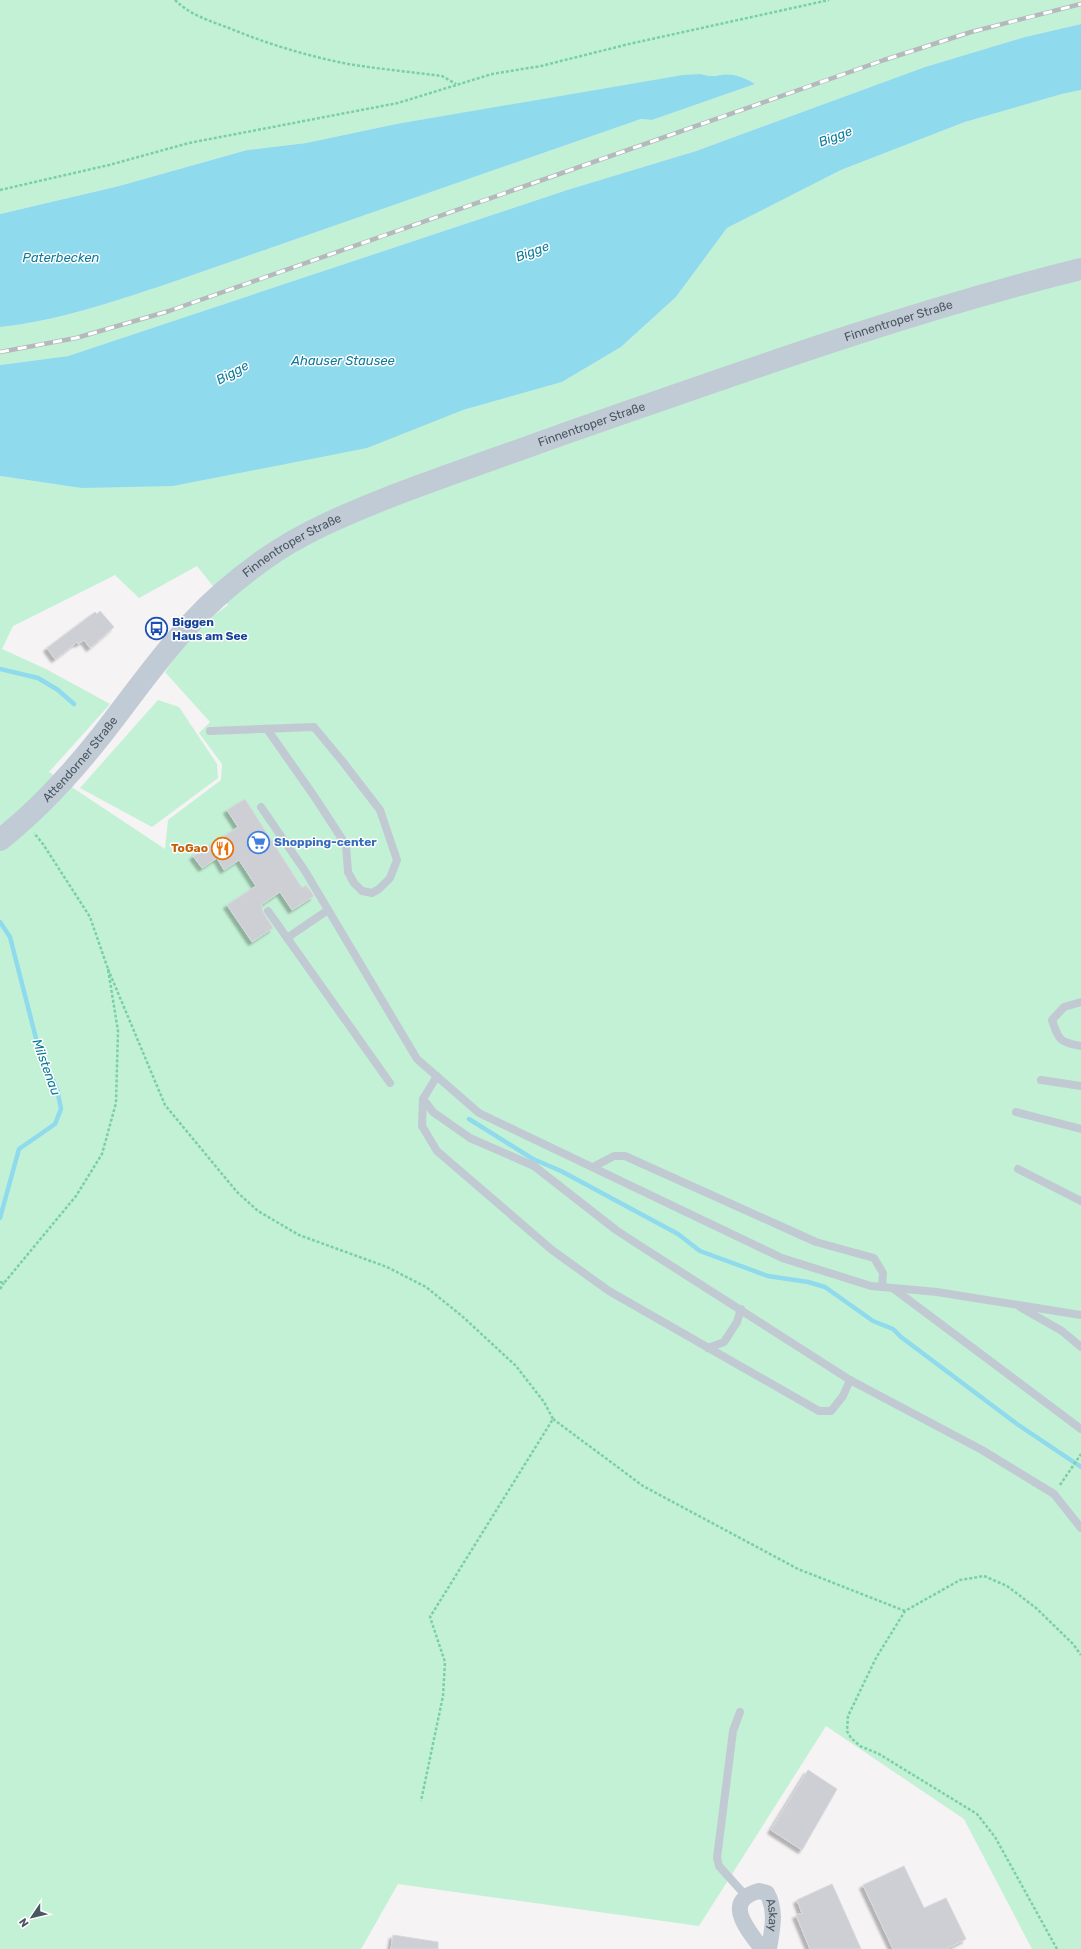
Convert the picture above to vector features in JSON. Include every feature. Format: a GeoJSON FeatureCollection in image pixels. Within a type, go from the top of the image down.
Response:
{"type":"FeatureCollection","features":[{"type":"Feature","properties":{"kind":"main road","name":"Finnentroper Straße"},"geometry":{"type":"LineString","coordinates":[[151,670],[189,625],[238,580],[277,551],[325,524],[351,512],[470,467],[824,343],[938,307],[1081,269]]}},
{"type":"Feature","properties":{"kind":"main road","name":"Attendorner Straße"},"geometry":{"type":"LineString","coordinates":[[0,840],[24,821],[61,784],[102,735],[151,670]]}},
{"type":"Feature","properties":{"kind":"street","name":"Askay"},"geometry":{"type":"LineString","coordinates":[[762,1949],[743,1922],[740,1912],[741,1905],[746,1896],[760,1891],[767,1893],[772,1902],[774,1915],[768,1949]]}},
{"type":"Feature","properties":{"kind":"lane"},"geometry":{"type":"LineString","coordinates":[[210,731],[267,729],[314,728],[344,762],[380,810],[396,860],[390,878],[379,889],[372,892],[362,891],[354,883],[348,872],[346,845],[267,729]]}},
{"type":"Feature","properties":{"kind":"lane"},"geometry":{"type":"LineString","coordinates":[[261,807],[305,871],[418,1059],[479,1113],[782,1258],[871,1286],[937,1292],[1081,1315]]}},
{"type":"Feature","properties":{"kind":"lane"},"geometry":{"type":"LineString","coordinates":[[288,938],[328,910]]}},
{"type":"Feature","properties":{"kind":"lane"},"geometry":{"type":"LineString","coordinates":[[268,911],[390,1083]]}},
{"type":"Feature","properties":{"kind":"lane"},"geometry":{"type":"LineString","coordinates":[[1081,1002],[1064,1007],[1052,1020],[1057,1035],[1065,1043],[1081,1046]]}},
{"type":"Feature","properties":{"kind":"lane"},"geometry":{"type":"LineString","coordinates":[[437,1076],[423,1099],[422,1126],[437,1151],[559,1255],[609,1291],[819,1411],[831,1411],[843,1396],[850,1380]]}},
{"type":"Feature","properties":{"kind":"lane"},"geometry":{"type":"LineString","coordinates":[[1041,1080],[1081,1086]]}},
{"type":"Feature","properties":{"kind":"lane"},"geometry":{"type":"LineString","coordinates":[[423,1099],[433,1112],[470,1138],[534,1166],[616,1230],[850,1380],[982,1450],[1054,1494],[1081,1528]]}},
{"type":"Feature","properties":{"kind":"lane"},"geometry":{"type":"LineString","coordinates":[[1016,1112],[1081,1128]]}},
{"type":"Feature","properties":{"kind":"lane"},"geometry":{"type":"LineString","coordinates":[[593,1168],[614,1156],[626,1156],[816,1242],[874,1258],[884,1274],[882,1287]]}},
{"type":"Feature","properties":{"kind":"lane"},"geometry":{"type":"LineString","coordinates":[[1018,1169],[1081,1201]]}},
{"type":"Feature","properties":{"kind":"lane"},"geometry":{"type":"LineString","coordinates":[[894,1288],[1081,1429]]}},
{"type":"Feature","properties":{"kind":"lane"},"geometry":{"type":"LineString","coordinates":[[1016,1304],[1062,1331],[1081,1347]]}},
{"type":"Feature","properties":{"kind":"lane"},"geometry":{"type":"LineString","coordinates":[[708,1348],[724,1342],[737,1322],[741,1309]]}},
{"type":"Feature","properties":{"kind":"lane"},"geometry":{"type":"LineString","coordinates":[[740,1712],[733,1731],[717,1858],[719,1866],[746,1896]]}},
{"type":"Feature","properties":{"kind":"path"},"geometry":{"type":"LineString","coordinates":[[175,0],[182,7],[211,22],[297,52],[349,64],[442,76],[456,84]]}},
{"type":"Feature","properties":{"kind":"path"},"geometry":{"type":"LineString","coordinates":[[0,190],[109,165],[204,140],[398,103],[492,74],[541,66],[629,44],[829,0]]}},
{"type":"Feature","properties":{"kind":"path"},"geometry":{"type":"LineString","coordinates":[[24,821],[43,844],[90,917],[108,969],[165,1105],[237,1192],[258,1211],[299,1235],[387,1267],[426,1287],[462,1316],[516,1366],[544,1402],[553,1419],[643,1486],[798,1569],[905,1611]]}},
{"type":"Feature","properties":{"kind":"path"},"geometry":{"type":"LineString","coordinates":[[0,1289],[76,1196],[102,1154],[116,1103],[118,1030],[108,969]]}},
{"type":"Feature","properties":{"kind":"path"},"geometry":{"type":"LineString","coordinates":[[0,1282],[4,1283]]}},
{"type":"Feature","properties":{"kind":"path"},"geometry":{"type":"LineString","coordinates":[[421,1802],[443,1696],[445,1669],[445,1662],[430,1617],[553,1419]]}},
{"type":"Feature","properties":{"kind":"path"},"geometry":{"type":"LineString","coordinates":[[1054,1494],[1081,1454]]}},
{"type":"Feature","properties":{"kind":"path"},"geometry":{"type":"LineString","coordinates":[[1057,1949],[995,1837],[977,1814],[879,1754],[860,1746],[851,1738],[847,1730],[848,1716],[876,1658],[905,1611],[960,1580],[984,1576],[1007,1586],[1036,1608],[1073,1644],[1081,1655]]}},
{"type":"Feature","properties":{"kind":"green space"},"geometry":{"type":"Polygon","coordinates":[[[0,0],[1081,0],[1081,24],[1025,37],[925,67],[696,151],[567,190],[68,356],[0,365],[0,327],[64,316],[167,284],[641,119],[652,120],[755,84],[744,78],[736,76],[710,76],[701,74],[396,124],[306,143],[247,150],[119,186],[0,214],[0,0]]]}},
{"type":"Feature","properties":{"kind":"green space"},"geometry":{"type":"Polygon","coordinates":[[[1081,90],[1081,1949],[1032,1949],[964,1819],[826,1726],[699,1926],[398,1884],[361,1949],[0,1949],[0,476],[81,488],[463,410],[562,382],[621,347],[676,297],[727,228],[841,170],[965,122],[1081,90]],[[197,566],[139,598],[115,575],[13,626],[2,649],[46,669],[110,704],[49,772],[165,849],[168,820],[221,780],[222,764],[199,733],[210,722],[165,672],[195,630],[228,605],[197,566]]]}},
{"type":"Feature","properties":{"kind":"green space"},"geometry":{"type":"Polygon","coordinates":[[[158,700],[179,707],[217,764],[218,778],[152,827],[80,788],[158,700]]]}},
{"type":"Feature","properties":{"kind":"water","name":"Ahauser Stausee"},"geometry":{"type":"Polygon","coordinates":[[[1081,24],[1081,90],[965,122],[841,170],[727,228],[676,297],[621,347],[562,382],[463,410],[367,448],[173,486],[81,488],[0,476],[0,365],[68,356],[567,190],[696,151],[925,67],[1025,37],[1081,24]]]}},
{"type":"Feature","properties":{"kind":"water","name":"Paterbecken"},"geometry":{"type":"Polygon","coordinates":[[[701,74],[707,76],[735,75],[755,84],[652,120],[641,119],[167,284],[64,316],[0,327],[0,214],[119,186],[247,150],[306,143],[396,124],[683,75],[701,74]]]}},
{"type":"Feature","properties":{"kind":"building"},"geometry":{"type":"Polygon","coordinates":[[[100,611],[114,627],[90,648],[84,640],[78,644],[77,642],[55,659],[47,648],[95,612],[97,614],[100,611]]]}},
{"type":"Feature","properties":{"kind":"building"},"geometry":{"type":"Polygon","coordinates":[[[245,799],[302,888],[306,885],[314,896],[292,910],[280,892],[261,905],[264,914],[273,928],[252,942],[227,905],[256,886],[239,860],[224,870],[217,858],[202,868],[193,856],[238,827],[227,810],[245,799]]]}},
{"type":"Feature","properties":{"kind":"building"},"geometry":{"type":"Polygon","coordinates":[[[808,1770],[837,1789],[802,1850],[771,1830],[808,1770]]]}},
{"type":"Feature","properties":{"kind":"building"},"geometry":{"type":"Polygon","coordinates":[[[904,1866],[924,1908],[946,1898],[966,1939],[946,1949],[893,1949],[863,1885],[904,1866]]]}},
{"type":"Feature","properties":{"kind":"building"},"geometry":{"type":"Polygon","coordinates":[[[832,1884],[861,1949],[810,1949],[796,1915],[802,1913],[797,1900],[832,1884]]]}},
{"type":"Feature","properties":{"kind":"building"},"geometry":{"type":"Polygon","coordinates":[[[393,1935],[438,1942],[438,1949],[391,1949],[393,1935]]]}},
{"type":"Feature","properties":{"kind":"waterway"},"geometry":{"type":"LineString","coordinates":[[0,669],[38,678],[58,690],[74,704]]}},
{"type":"Feature","properties":{"kind":"waterway","name":"Milstenau"},"geometry":{"type":"LineString","coordinates":[[0,922],[10,937],[39,1050],[57,1089],[61,1109],[55,1124],[19,1149],[0,1218]]}},
{"type":"Feature","properties":{"kind":"waterway"},"geometry":{"type":"LineString","coordinates":[[469,1119],[533,1159],[561,1171],[678,1234],[700,1251],[768,1276],[808,1282],[825,1287],[873,1321],[893,1329],[901,1337],[1017,1424],[1081,1467]]}},
{"type":"Feature","properties":{"kind":"railway"},"geometry":{"type":"LineString","coordinates":[[0,352],[76,338],[169,311],[884,60],[971,32],[1081,4]]}},
{"type":"Feature","properties":{"kind":"place","name":"Biggen Haus am See"},"geometry":{"type":"Point","coordinates":[156,629]}},
{"type":"Feature","properties":{"kind":"place","name":"Shopping-center"},"geometry":{"type":"Point","coordinates":[258,842]}},
{"type":"Feature","properties":{"kind":"place","name":"ToGao"},"geometry":{"type":"Point","coordinates":[223,848]}},
{"type":"Feature","properties":{"kind":"water label","name":"Bigge"},"geometry":{"type":"Point","coordinates":[835,136]}},
{"type":"Feature","properties":{"kind":"water label","name":"Bigge"},"geometry":{"type":"Point","coordinates":[532,251]}},
{"type":"Feature","properties":{"kind":"water label","name":"Bigge"},"geometry":{"type":"Point","coordinates":[232,372]}}]}
